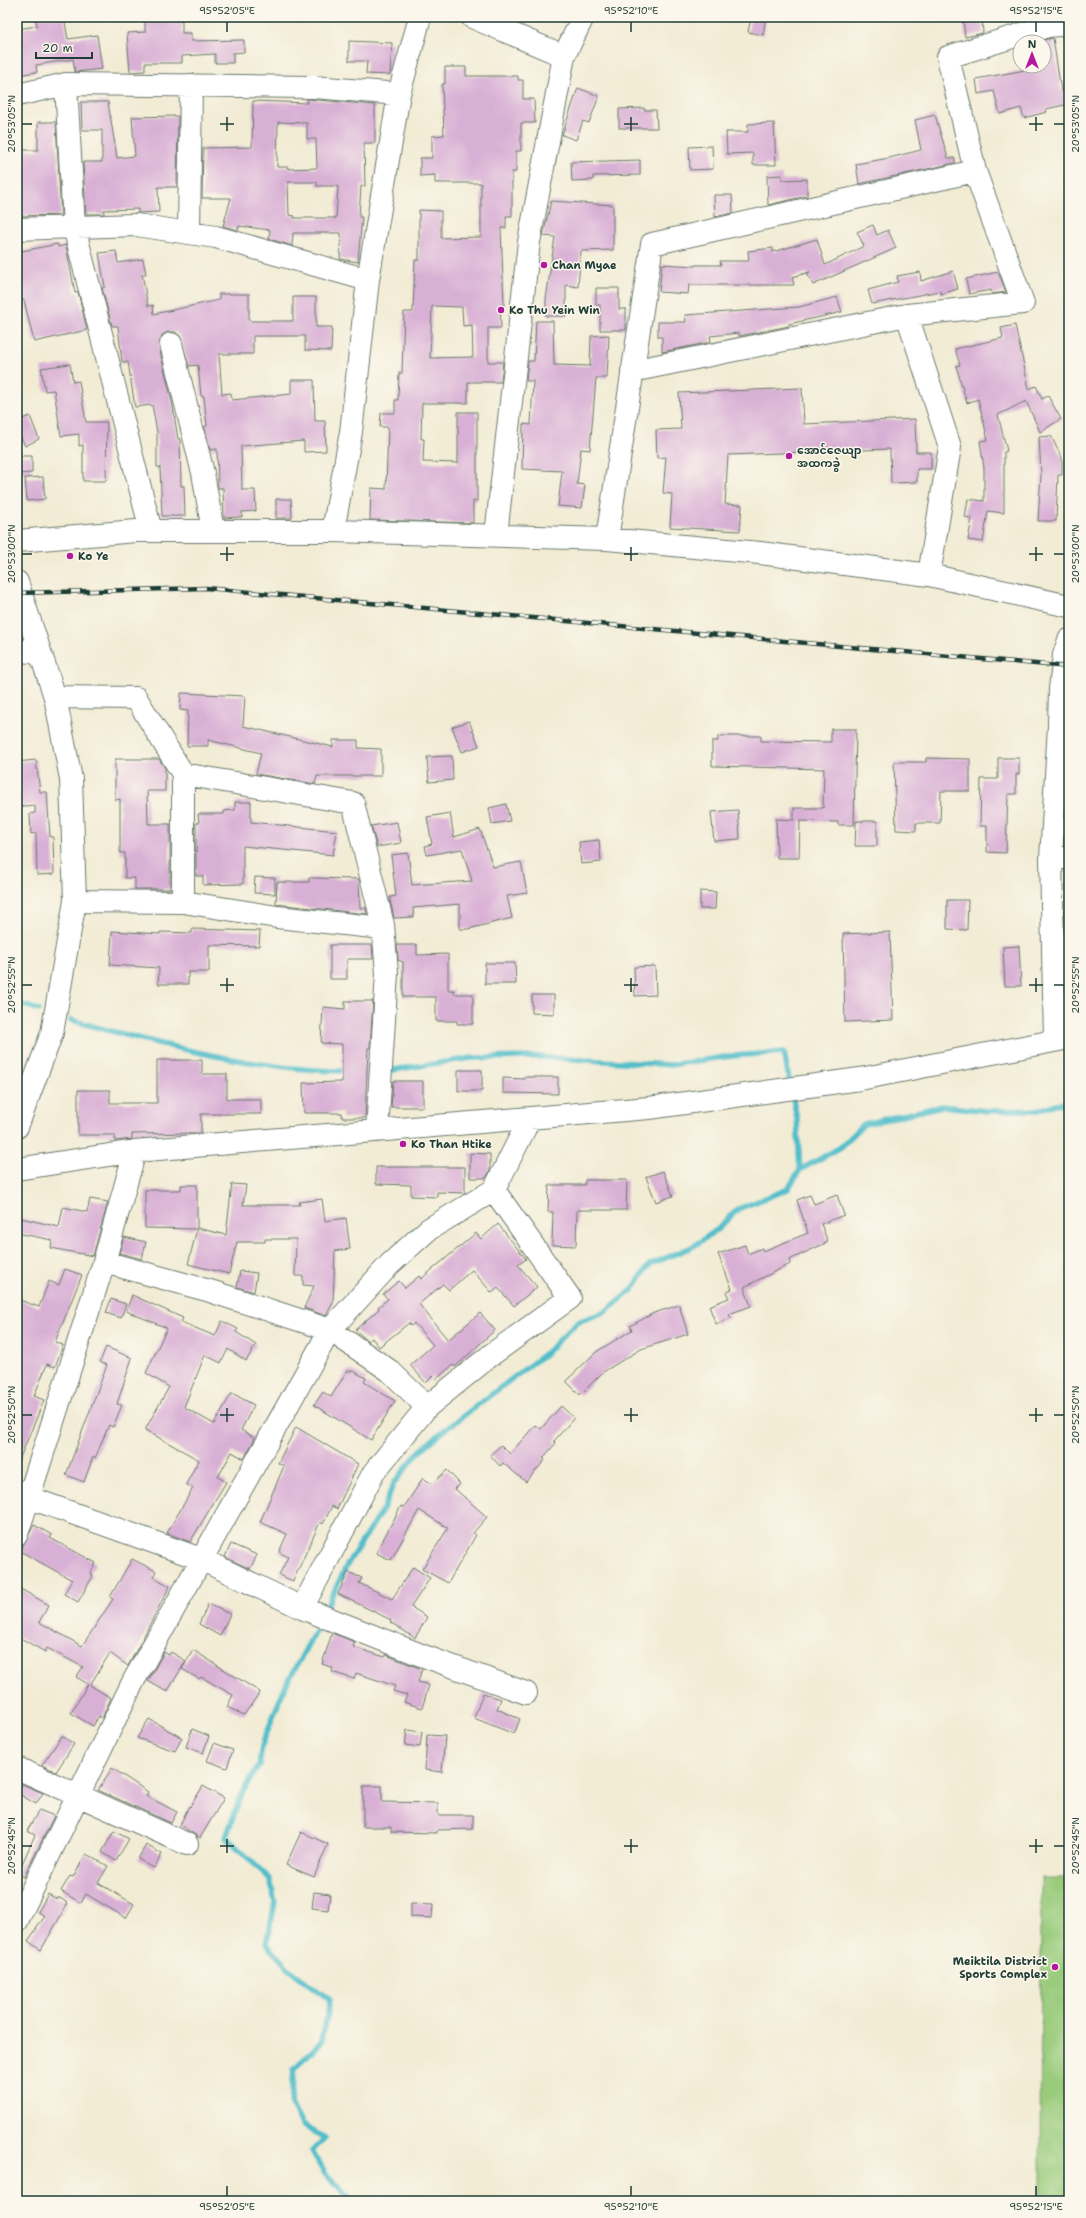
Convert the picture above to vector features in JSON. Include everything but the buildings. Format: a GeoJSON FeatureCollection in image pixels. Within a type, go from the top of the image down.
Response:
{"type":"FeatureCollection","features":[{"type":"Feature","properties":{"kind":"street"},"geometry":{"type":"LineString","coordinates":[[333,531],[351,432],[368,280],[399,94],[420,17]]}},
{"type":"Feature","properties":{"kind":"street"},"geometry":{"type":"LineString","coordinates":[[472,17],[564,56]]}},
{"type":"Feature","properties":{"kind":"street"},"geometry":{"type":"LineString","coordinates":[[496,535],[528,242],[564,56],[583,17]]}},
{"type":"Feature","properties":{"kind":"street"},"geometry":{"type":"LineString","coordinates":[[632,371],[907,315],[1024,303],[975,171],[948,57],[1048,21],[1069,24]]}},
{"type":"Feature","properties":{"kind":"street"},"geometry":{"type":"LineString","coordinates":[[17,95],[66,84],[314,87],[399,94]]}},
{"type":"Feature","properties":{"kind":"street"},"geometry":{"type":"LineString","coordinates":[[66,84],[74,227],[151,531]]}},
{"type":"Feature","properties":{"kind":"street"},"geometry":{"type":"LineString","coordinates":[[189,233],[191,85]]}},
{"type":"Feature","properties":{"kind":"street"},"geometry":{"type":"LineString","coordinates":[[607,538],[652,244],[975,171]]}},
{"type":"Feature","properties":{"kind":"street"},"geometry":{"type":"LineString","coordinates":[[17,229],[136,226],[189,233],[216,237],[368,280]]}},
{"type":"Feature","properties":{"kind":"street"},"geometry":{"type":"LineString","coordinates":[[907,315],[950,447],[929,575]]}},
{"type":"Feature","properties":{"kind":"street"},"geometry":{"type":"LineString","coordinates":[[171,344],[203,473],[213,531]]}},
{"type":"Feature","properties":{"kind":"street"},"geometry":{"type":"LineString","coordinates":[[17,541],[151,531],[333,531],[607,538],[760,553],[929,575],[1069,606]]}},
{"type":"Feature","properties":{"kind":"street"},"geometry":{"type":"LineString","coordinates":[[17,582],[55,697],[72,779],[75,902],[52,1033],[17,1127]]}},
{"type":"Feature","properties":{"kind":"street"},"geometry":{"type":"LineString","coordinates":[[17,1169],[135,1151],[377,1132],[649,1108],[860,1079],[1062,1039],[1060,858],[1064,726],[1060,689],[1064,655],[1069,640]]}},
{"type":"Feature","properties":{"kind":"street"},"geometry":{"type":"LineString","coordinates":[[17,651],[33,652],[42,657]]}},
{"type":"Feature","properties":{"kind":"street"},"geometry":{"type":"LineString","coordinates":[[55,697],[136,698],[183,774],[183,902]]}},
{"type":"Feature","properties":{"kind":"street"},"geometry":{"type":"LineString","coordinates":[[183,774],[353,803],[384,928],[387,973],[377,1132]]}},
{"type":"Feature","properties":{"kind":"street"},"geometry":{"type":"LineString","coordinates":[[75,902],[183,902],[277,917],[384,928]]}},
{"type":"Feature","properties":{"kind":"street"},"geometry":{"type":"LineString","coordinates":[[17,1921],[134,1680],[200,1559],[330,1330],[390,1264],[429,1229],[494,1190],[530,1118]]}},
{"type":"Feature","properties":{"kind":"street"},"geometry":{"type":"LineString","coordinates":[[17,1534],[24,1494],[104,1262],[135,1151]]}},
{"type":"Feature","properties":{"kind":"street"},"geometry":{"type":"LineString","coordinates":[[302,1608],[374,1472],[427,1407],[491,1355],[570,1298],[494,1190]]}},
{"type":"Feature","properties":{"kind":"street"},"geometry":{"type":"LineString","coordinates":[[104,1262],[210,1291],[330,1330],[390,1371],[427,1407]]}},
{"type":"Feature","properties":{"kind":"street"},"geometry":{"type":"LineString","coordinates":[[24,1494],[200,1559],[302,1608],[421,1655],[526,1693]]}},
{"type":"Feature","properties":{"kind":"street"},"geometry":{"type":"LineString","coordinates":[[17,1768],[187,1844]]}},
{"type":"Feature","properties":{"kind":"green space","name":"Meiktila District Sports Complex"},"geometry":{"type":"Polygon","coordinates":[[[1041,1878],[1069,1878],[1069,2201],[1040,2201],[1041,1878]]]}},
{"type":"Feature","properties":{"kind":"waterway"},"geometry":{"type":"LineString","coordinates":[[17,1003],[39,1010]]}},
{"type":"Feature","properties":{"kind":"waterway"},"geometry":{"type":"LineString","coordinates":[[71,1020],[173,1047],[244,1061],[315,1070],[349,1071]]}},
{"type":"Feature","properties":{"kind":"waterway"},"geometry":{"type":"LineString","coordinates":[[386,1071],[472,1058],[538,1057],[670,1065],[732,1056],[784,1052],[790,1085]]}},
{"type":"Feature","properties":{"kind":"waterway"},"geometry":{"type":"LineString","coordinates":[[792,1094],[797,1119],[800,1170]]}},
{"type":"Feature","properties":{"kind":"waterway"},"geometry":{"type":"LineString","coordinates":[[324,1612],[348,1563],[383,1509],[394,1483],[417,1454],[437,1436],[547,1352],[577,1322],[605,1312],[632,1290],[649,1265],[694,1246],[718,1229],[738,1209],[788,1189],[800,1170],[841,1147],[864,1124],[942,1106],[988,1111],[1039,1110],[1055,1104],[1069,1103]]}},
{"type":"Feature","properties":{"kind":"waterway"},"geometry":{"type":"LineString","coordinates":[[319,1624],[284,1689],[262,1745],[259,1765],[242,1793],[226,1837],[270,1879],[275,1902],[267,1944],[289,1969],[330,2000],[322,2041],[294,2069],[291,2104],[302,2125],[325,2138],[312,2151],[325,2174],[353,2201]]}},
{"type":"Feature","properties":{"kind":"railway"},"geometry":{"type":"LineString","coordinates":[[17,593],[206,588],[1069,667]]}},
{"type":"Feature","properties":{"kind":"place","name":"Chan Myae"},"geometry":{"type":"Point","coordinates":[544,265]}},
{"type":"Feature","properties":{"kind":"place","name":"Ko Thu Yein Win"},"geometry":{"type":"Point","coordinates":[501,310]}},
{"type":"Feature","properties":{"kind":"place","name":"အောင်ဇေယျာ အထကခွဲ"},"geometry":{"type":"Point","coordinates":[789,456]}},
{"type":"Feature","properties":{"kind":"place","name":"Ko Ye"},"geometry":{"type":"Point","coordinates":[70,556]}},
{"type":"Feature","properties":{"kind":"place","name":"Ko Than Htike"},"geometry":{"type":"Point","coordinates":[403,1144]}},
{"type":"Feature","properties":{"kind":"place","name":"Meiktila District Sports Complex"},"geometry":{"type":"Point","coordinates":[1055,1967]}}]}
